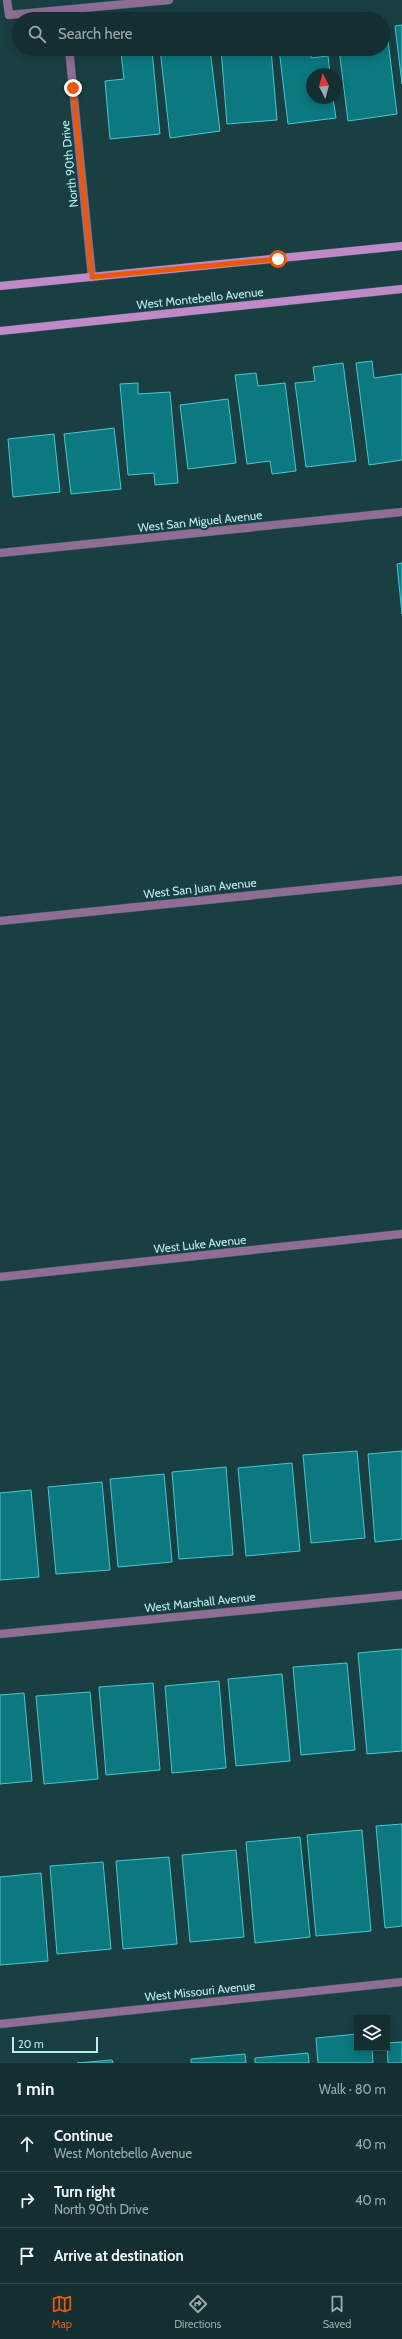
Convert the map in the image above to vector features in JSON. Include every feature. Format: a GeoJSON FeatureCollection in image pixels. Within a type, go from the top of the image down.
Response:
{"type":"FeatureCollection","features":[{"type":"Feature","properties":{"kind":"street"},"geometry":{"type":"LineString","coordinates":[[7,0],[9,15],[12,15]]}},
{"type":"Feature","properties":{"kind":"street"},"geometry":{"type":"LineString","coordinates":[[86,12],[169,0]]}},
{"type":"Feature","properties":{"kind":"street","name":"North 90th Drive"},"geometry":{"type":"LineString","coordinates":[[70,56],[92,277]]}},
{"type":"Feature","properties":{"kind":"street"},"geometry":{"type":"LineString","coordinates":[[0,286],[402,246]]}},
{"type":"Feature","properties":{"kind":"street","name":"West Montebello Avenue"},"geometry":{"type":"LineString","coordinates":[[0,331],[402,289]]}},
{"type":"Feature","properties":{"kind":"street","name":"West San Miguel Avenue"},"geometry":{"type":"LineString","coordinates":[[0,553],[402,512]]}},
{"type":"Feature","properties":{"kind":"street","name":"West San Juan Avenue"},"geometry":{"type":"LineString","coordinates":[[0,920],[402,880]]}},
{"type":"Feature","properties":{"kind":"street","name":"West Luke Avenue"},"geometry":{"type":"LineString","coordinates":[[0,1277],[402,1234]]}},
{"type":"Feature","properties":{"kind":"street","name":"West Marshall Avenue"},"geometry":{"type":"LineString","coordinates":[[0,1634],[402,1595]]}},
{"type":"Feature","properties":{"kind":"street","name":"West Missouri Avenue"},"geometry":{"type":"LineString","coordinates":[[0,2024],[402,1982]]}},
{"type":"Feature","properties":{"kind":"building"},"geometry":{"type":"Polygon","coordinates":[[[402,25],[402,84],[395,26],[402,25]]]}},
{"type":"Feature","properties":{"kind":"building"},"geometry":{"type":"Polygon","coordinates":[[[121,56],[152,56],[160,134],[110,139],[105,81],[124,79],[121,56]]]}},
{"type":"Feature","properties":{"kind":"building"},"geometry":{"type":"Polygon","coordinates":[[[161,56],[211,56],[220,131],[170,138],[161,56]]]}},
{"type":"Feature","properties":{"kind":"building"},"geometry":{"type":"Polygon","coordinates":[[[222,56],[272,56],[277,120],[227,124],[222,56]]]}},
{"type":"Feature","properties":{"kind":"building"},"geometry":{"type":"Polygon","coordinates":[[[280,56],[311,56],[311,58],[328,56],[329,68],[306,68],[306,104],[334,104],[336,118],[288,124],[280,56]]]}},
{"type":"Feature","properties":{"kind":"building"},"geometry":{"type":"Polygon","coordinates":[[[340,56],[390,56],[397,114],[348,121],[340,56]]]}},
{"type":"Feature","properties":{"kind":"building"},"geometry":{"type":"Polygon","coordinates":[[[372,361],[374,378],[402,374],[402,460],[369,465],[356,363],[372,361]]]}},
{"type":"Feature","properties":{"kind":"building"},"geometry":{"type":"Polygon","coordinates":[[[343,363],[356,461],[306,467],[295,383],[315,381],[313,367],[343,363]]]}},
{"type":"Feature","properties":{"kind":"building"},"geometry":{"type":"Polygon","coordinates":[[[256,373],[258,386],[285,383],[296,471],[272,474],[270,461],[247,464],[235,375],[256,373]]]}},
{"type":"Feature","properties":{"kind":"building"},"geometry":{"type":"Polygon","coordinates":[[[138,383],[138,394],[170,392],[178,483],[155,485],[154,473],[128,475],[120,384],[138,383]]]}},
{"type":"Feature","properties":{"kind":"building"},"geometry":{"type":"Polygon","coordinates":[[[228,399],[236,463],[188,469],[180,405],[228,399]]]}},
{"type":"Feature","properties":{"kind":"building"},"geometry":{"type":"Polygon","coordinates":[[[114,428],[121,489],[71,494],[64,434],[114,428]]]}},
{"type":"Feature","properties":{"kind":"building"},"geometry":{"type":"Polygon","coordinates":[[[54,434],[60,492],[13,497],[8,439],[54,434]]]}},
{"type":"Feature","properties":{"kind":"building"},"geometry":{"type":"Polygon","coordinates":[[[402,563],[402,614],[397,564],[402,563]]]}},
{"type":"Feature","properties":{"kind":"building"},"geometry":{"type":"Polygon","coordinates":[[[357,1451],[365,1538],[311,1543],[303,1455],[357,1451]]]}},
{"type":"Feature","properties":{"kind":"building"},"geometry":{"type":"Polygon","coordinates":[[[402,1451],[402,1539],[375,1542],[368,1454],[402,1451]]]}},
{"type":"Feature","properties":{"kind":"building"},"geometry":{"type":"Polygon","coordinates":[[[292,1463],[300,1551],[246,1556],[238,1468],[292,1463]]]}},
{"type":"Feature","properties":{"kind":"building"},"geometry":{"type":"Polygon","coordinates":[[[226,1467],[233,1555],[179,1559],[172,1472],[226,1467]]]}},
{"type":"Feature","properties":{"kind":"building"},"geometry":{"type":"Polygon","coordinates":[[[164,1474],[172,1562],[118,1567],[110,1479],[164,1474]]]}},
{"type":"Feature","properties":{"kind":"building"},"geometry":{"type":"Polygon","coordinates":[[[102,1482],[110,1570],[56,1574],[48,1487],[102,1482]]]}},
{"type":"Feature","properties":{"kind":"building"},"geometry":{"type":"Polygon","coordinates":[[[31,1490],[39,1577],[0,1580],[0,1493],[31,1490]]]}},
{"type":"Feature","properties":{"kind":"building"},"geometry":{"type":"Polygon","coordinates":[[[402,1649],[402,1751],[367,1754],[358,1653],[402,1649]]]}},
{"type":"Feature","properties":{"kind":"building"},"geometry":{"type":"Polygon","coordinates":[[[347,1663],[355,1750],[301,1755],[293,1667],[347,1663]]]}},
{"type":"Feature","properties":{"kind":"building"},"geometry":{"type":"Polygon","coordinates":[[[282,1674],[290,1761],[236,1766],[228,1679],[282,1674]]]}},
{"type":"Feature","properties":{"kind":"building"},"geometry":{"type":"Polygon","coordinates":[[[219,1681],[226,1768],[172,1773],[165,1686],[219,1681]]]}},
{"type":"Feature","properties":{"kind":"building"},"geometry":{"type":"Polygon","coordinates":[[[153,1683],[160,1770],[106,1775],[99,1687],[153,1683]]]}},
{"type":"Feature","properties":{"kind":"building"},"geometry":{"type":"Polygon","coordinates":[[[90,1692],[98,1779],[44,1784],[36,1696],[90,1692]]]}},
{"type":"Feature","properties":{"kind":"building"},"geometry":{"type":"Polygon","coordinates":[[[24,1693],[32,1781],[0,1784],[0,1695],[24,1693]]]}},
{"type":"Feature","properties":{"kind":"building"},"geometry":{"type":"Polygon","coordinates":[[[402,1824],[402,1926],[385,1928],[376,1826],[402,1824]]]}},
{"type":"Feature","properties":{"kind":"building"},"geometry":{"type":"Polygon","coordinates":[[[362,1830],[371,1931],[316,1936],[307,1835],[362,1830]]]}},
{"type":"Feature","properties":{"kind":"building"},"geometry":{"type":"Polygon","coordinates":[[[300,1837],[310,1937],[255,1943],[246,1842],[300,1837]]]}},
{"type":"Feature","properties":{"kind":"building"},"geometry":{"type":"Polygon","coordinates":[[[236,1850],[244,1937],[190,1942],[182,1855],[236,1850]]]}},
{"type":"Feature","properties":{"kind":"building"},"geometry":{"type":"Polygon","coordinates":[[[169,1857],[177,1944],[123,1949],[116,1861],[169,1857]]]}},
{"type":"Feature","properties":{"kind":"building"},"geometry":{"type":"Polygon","coordinates":[[[103,1862],[111,1949],[57,1954],[50,1866],[103,1862]]]}},
{"type":"Feature","properties":{"kind":"building"},"geometry":{"type":"Polygon","coordinates":[[[41,1873],[48,1961],[0,1965],[0,1877],[41,1873]]]}},
{"type":"Feature","properties":{"kind":"building"},"geometry":{"type":"Polygon","coordinates":[[[354,2034],[354,2051],[372,2051],[373,2063],[318,2063],[316,2038],[354,2034]]]}},
{"type":"Feature","properties":{"kind":"building"},"geometry":{"type":"Polygon","coordinates":[[[402,2042],[402,2063],[388,2063],[387,2051],[390,2051],[390,2043],[402,2042]]]}},
{"type":"Feature","properties":{"kind":"building"},"geometry":{"type":"Polygon","coordinates":[[[308,2053],[309,2063],[255,2063],[255,2058],[308,2053]]]}},
{"type":"Feature","properties":{"kind":"building"},"geometry":{"type":"Polygon","coordinates":[[[245,2054],[246,2063],[191,2063],[191,2059],[245,2054]]]}},
{"type":"Feature","properties":{"kind":"building"},"geometry":{"type":"Polygon","coordinates":[[[112,2060],[113,2063],[77,2063],[112,2060]]]}},
{"type":"Feature","properties":{"kind":"route"},"geometry":{"type":"LineString","coordinates":[[73,88],[92,277],[278,259]]}}]}
